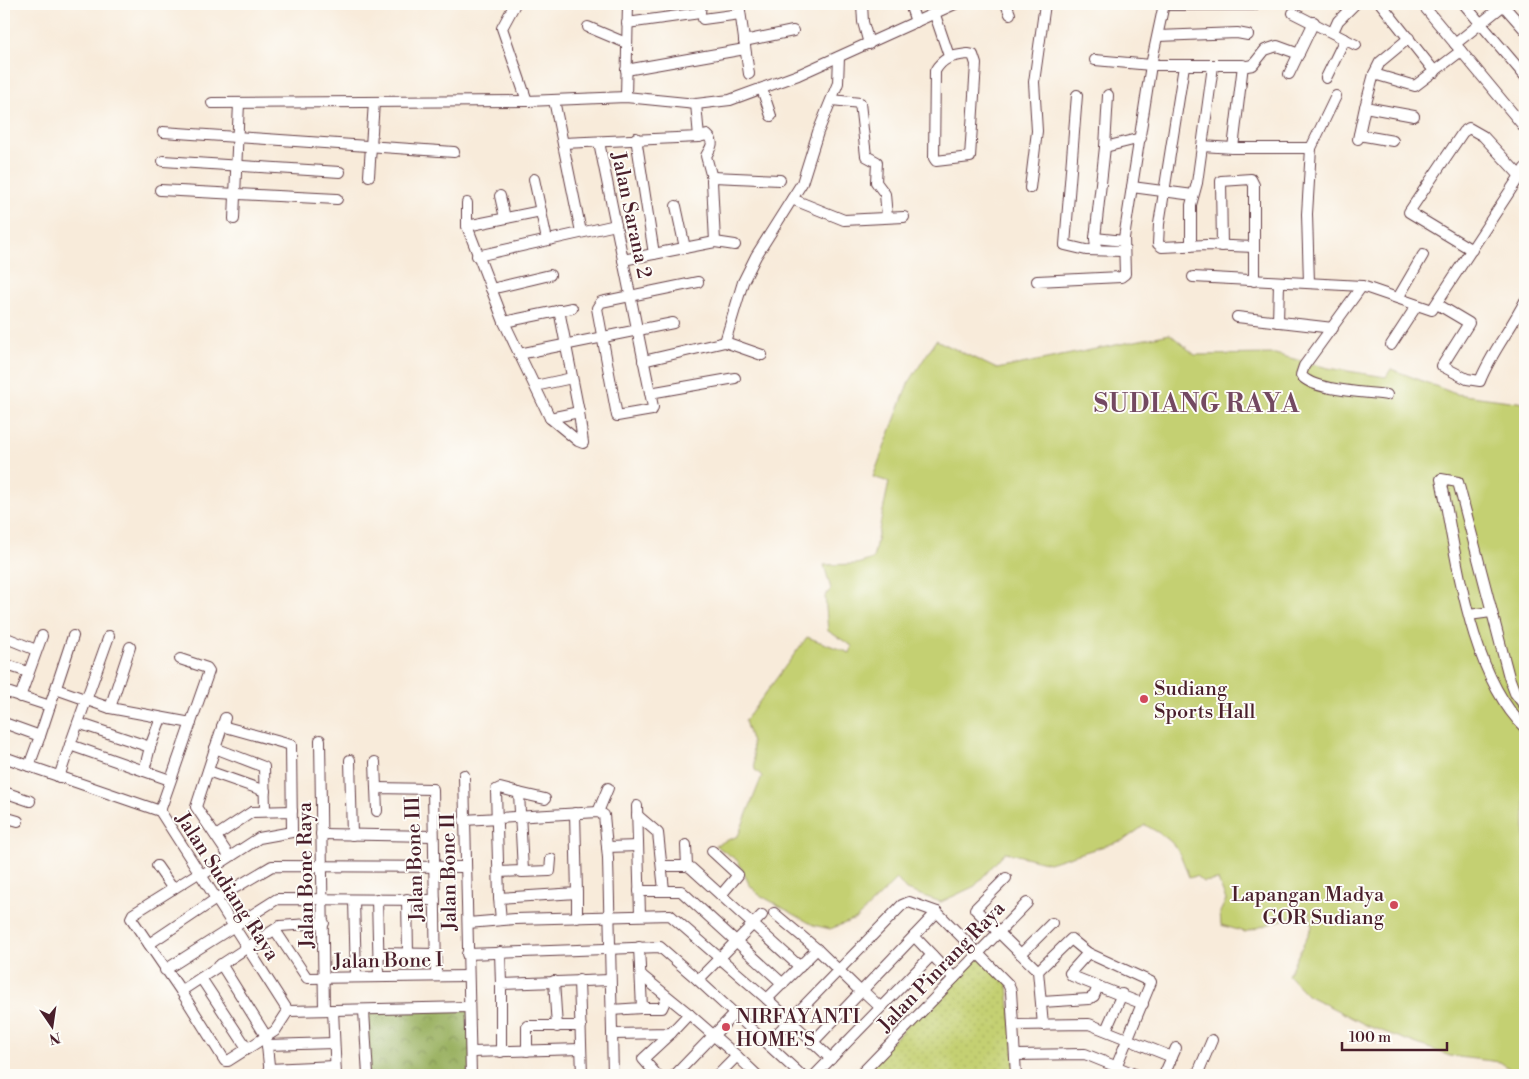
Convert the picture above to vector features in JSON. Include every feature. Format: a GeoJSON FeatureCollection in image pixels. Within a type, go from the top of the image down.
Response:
{"type":"FeatureCollection","features":[{"type":"Feature","properties":{"kind":"street"},"geometry":{"type":"LineString","coordinates":[[515,4],[502,28],[527,101]]}},
{"type":"Feature","properties":{"kind":"street"},"geometry":{"type":"LineString","coordinates":[[626,97],[628,4]]}},
{"type":"Feature","properties":{"kind":"street"},"geometry":{"type":"LineString","coordinates":[[627,23],[700,13],[701,4]]}},
{"type":"Feature","properties":{"kind":"street"},"geometry":{"type":"LineString","coordinates":[[862,4],[863,22],[870,44]]}},
{"type":"Feature","properties":{"kind":"street"},"geometry":{"type":"LineString","coordinates":[[910,4],[916,22]]}},
{"type":"Feature","properties":{"kind":"street"},"geometry":{"type":"LineString","coordinates":[[212,103],[527,101],[626,97],[696,104],[730,100],[762,89],[870,44],[934,12],[955,4]]}},
{"type":"Feature","properties":{"kind":"street"},"geometry":{"type":"LineString","coordinates":[[1006,4],[1010,14]]}},
{"type":"Feature","properties":{"kind":"street"},"geometry":{"type":"LineString","coordinates":[[1030,188],[1037,131],[1034,82],[1045,4]]}},
{"type":"Feature","properties":{"kind":"street"},"geometry":{"type":"LineString","coordinates":[[1038,281],[1121,277],[1125,274],[1123,246],[1151,65],[1164,4],[1254,5]]}},
{"type":"Feature","properties":{"kind":"street"},"geometry":{"type":"LineString","coordinates":[[1333,32],[1338,21],[1355,4]]}},
{"type":"Feature","properties":{"kind":"street"},"geometry":{"type":"LineString","coordinates":[[1381,4],[1435,72]]}},
{"type":"Feature","properties":{"kind":"street"},"geometry":{"type":"LineString","coordinates":[[1422,4],[1525,128]]}},
{"type":"Feature","properties":{"kind":"street"},"geometry":{"type":"LineString","coordinates":[[1464,4],[1525,76]]}},
{"type":"Feature","properties":{"kind":"street"},"geometry":{"type":"LineString","coordinates":[[1374,74],[1415,86],[1435,72],[1481,24],[1503,5],[1525,30]]}},
{"type":"Feature","properties":{"kind":"street"},"geometry":{"type":"LineString","coordinates":[[703,19],[740,9],[749,74]]}},
{"type":"Feature","properties":{"kind":"street"},"geometry":{"type":"LineString","coordinates":[[934,12],[949,56]]}},
{"type":"Feature","properties":{"kind":"street"},"geometry":{"type":"LineString","coordinates":[[1293,12],[1356,45]]}},
{"type":"Feature","properties":{"kind":"street"},"geometry":{"type":"LineString","coordinates":[[1289,74],[1314,22]]}},
{"type":"Feature","properties":{"kind":"street"},"geometry":{"type":"LineString","coordinates":[[588,27],[626,43]]}},
{"type":"Feature","properties":{"kind":"street"},"geometry":{"type":"LineString","coordinates":[[626,70],[745,45],[793,31]]}},
{"type":"Feature","properties":{"kind":"street"},"geometry":{"type":"LineString","coordinates":[[1158,36],[1237,33],[1248,35]]}},
{"type":"Feature","properties":{"kind":"street"},"geometry":{"type":"LineString","coordinates":[[1393,141],[1358,137],[1374,74],[1380,62],[1409,38]]}},
{"type":"Feature","properties":{"kind":"street"},"geometry":{"type":"LineString","coordinates":[[1326,78],[1345,39]]}},
{"type":"Feature","properties":{"kind":"street"},"geometry":{"type":"LineString","coordinates":[[1247,66],[1253,65],[1265,50],[1277,46],[1299,54]]}},
{"type":"Feature","properties":{"kind":"street"},"geometry":{"type":"LineString","coordinates":[[968,54],[974,55],[976,59],[970,158],[936,161],[934,158],[935,71],[940,63],[949,56],[968,54]]}},
{"type":"Feature","properties":{"kind":"street"},"geometry":{"type":"LineString","coordinates":[[725,342],[743,282],[756,256],[802,183],[838,83],[839,57]]}},
{"type":"Feature","properties":{"kind":"street"},"geometry":{"type":"LineString","coordinates":[[1095,60],[1151,65],[1243,66],[1233,148]]}},
{"type":"Feature","properties":{"kind":"street"},"geometry":{"type":"LineString","coordinates":[[1184,66],[1166,192],[1159,224],[1158,244],[1162,246],[1254,247]]}},
{"type":"Feature","properties":{"kind":"street"},"geometry":{"type":"LineString","coordinates":[[1191,246],[1193,195],[1196,189],[1213,66]]}},
{"type":"Feature","properties":{"kind":"street"},"geometry":{"type":"LineString","coordinates":[[762,89],[770,116]]}},
{"type":"Feature","properties":{"kind":"street"},"geometry":{"type":"LineString","coordinates":[[1077,95],[1065,245],[1096,250],[1123,246]]}},
{"type":"Feature","properties":{"kind":"street"},"geometry":{"type":"LineString","coordinates":[[1096,250],[1095,238],[1105,147],[1108,95]]}},
{"type":"Feature","properties":{"kind":"street"},"geometry":{"type":"LineString","coordinates":[[1309,283],[1307,214],[1311,148],[1336,96]]}},
{"type":"Feature","properties":{"kind":"street"},"geometry":{"type":"LineString","coordinates":[[554,100],[581,232]]}},
{"type":"Feature","properties":{"kind":"street"},"geometry":{"type":"LineString","coordinates":[[832,100],[860,103],[866,156],[877,162],[876,182],[884,194],[887,218]]}},
{"type":"Feature","properties":{"kind":"street"},"geometry":{"type":"LineString","coordinates":[[369,176],[374,102]]}},
{"type":"Feature","properties":{"kind":"street"},"geometry":{"type":"LineString","coordinates":[[234,219],[239,103]]}},
{"type":"Feature","properties":{"kind":"street"},"geometry":{"type":"LineString","coordinates":[[696,104],[699,137]]}},
{"type":"Feature","properties":{"kind":"street"},"geometry":{"type":"LineString","coordinates":[[1365,107],[1414,116]]}},
{"type":"Feature","properties":{"kind":"street"},"geometry":{"type":"LineString","coordinates":[[1193,277],[1362,286],[1432,310],[1437,304],[1472,250],[1522,172],[1483,136],[1469,128],[1463,132],[1409,212],[1472,250]]}},
{"type":"Feature","properties":{"kind":"street"},"geometry":{"type":"LineString","coordinates":[[163,132],[454,152]]}},
{"type":"Feature","properties":{"kind":"street"},"geometry":{"type":"LineString","coordinates":[[563,143],[636,138],[699,137],[707,135],[711,141],[711,149],[706,159],[712,178],[715,242]]}},
{"type":"Feature","properties":{"kind":"street"},"geometry":{"type":"LineString","coordinates":[[636,138],[654,254]]}},
{"type":"Feature","properties":{"kind":"street"},"geometry":{"type":"LineString","coordinates":[[1105,147],[1141,138]]}},
{"type":"Feature","properties":{"kind":"street","name":"Jalan Sarana 2"},"geometry":{"type":"LineString","coordinates":[[599,142],[650,393]]}},
{"type":"Feature","properties":{"kind":"street"},"geometry":{"type":"LineString","coordinates":[[1202,146],[1311,148]]}},
{"type":"Feature","properties":{"kind":"street"},"geometry":{"type":"LineString","coordinates":[[162,161],[340,172]]}},
{"type":"Feature","properties":{"kind":"street"},"geometry":{"type":"LineString","coordinates":[[712,178],[780,180]]}},
{"type":"Feature","properties":{"kind":"street"},"geometry":{"type":"LineString","coordinates":[[1222,246],[1221,180],[1249,178],[1254,185],[1254,281]]}},
{"type":"Feature","properties":{"kind":"street"},"geometry":{"type":"LineString","coordinates":[[534,179],[547,240]]}},
{"type":"Feature","properties":{"kind":"street"},"geometry":{"type":"LineString","coordinates":[[1132,187],[1193,195]]}},
{"type":"Feature","properties":{"kind":"street"},"geometry":{"type":"LineString","coordinates":[[160,190],[337,199]]}},
{"type":"Feature","properties":{"kind":"street"},"geometry":{"type":"LineString","coordinates":[[500,196],[505,218]]}},
{"type":"Feature","properties":{"kind":"street"},"geometry":{"type":"LineString","coordinates":[[792,199],[844,220],[904,216]]}},
{"type":"Feature","properties":{"kind":"street"},"geometry":{"type":"LineString","coordinates":[[467,203],[467,226],[504,322],[519,354],[550,418],[583,443],[567,344],[559,310]]}},
{"type":"Feature","properties":{"kind":"street"},"geometry":{"type":"LineString","coordinates":[[676,206],[685,248]]}},
{"type":"Feature","properties":{"kind":"street"},"geometry":{"type":"LineString","coordinates":[[467,226],[541,212]]}},
{"type":"Feature","properties":{"kind":"street"},"geometry":{"type":"LineString","coordinates":[[478,256],[616,225]]}},
{"type":"Feature","properties":{"kind":"street"},"geometry":{"type":"LineString","coordinates":[[1095,238],[1123,246]]}},
{"type":"Feature","properties":{"kind":"street"},"geometry":{"type":"LineString","coordinates":[[623,260],[715,242],[735,245]]}},
{"type":"Feature","properties":{"kind":"street"},"geometry":{"type":"LineString","coordinates":[[1398,298],[1423,255]]}},
{"type":"Feature","properties":{"kind":"street"},"geometry":{"type":"LineString","coordinates":[[491,289],[550,275]]}},
{"type":"Feature","properties":{"kind":"street"},"geometry":{"type":"LineString","coordinates":[[698,282],[631,295],[599,304],[596,312],[617,416],[652,410],[650,393],[735,378]]}},
{"type":"Feature","properties":{"kind":"street"},"geometry":{"type":"LineString","coordinates":[[1278,322],[1279,283]]}},
{"type":"Feature","properties":{"kind":"street"},"geometry":{"type":"LineString","coordinates":[[1362,286],[1304,366],[1301,373],[1302,377],[1346,391],[1387,395]]}},
{"type":"Feature","properties":{"kind":"street"},"geometry":{"type":"LineString","coordinates":[[1437,304],[1469,323],[1442,366],[1467,379],[1480,381],[1491,356],[1512,326],[1525,301]]}},
{"type":"Feature","properties":{"kind":"street"},"geometry":{"type":"LineString","coordinates":[[1391,345],[1417,305]]}},
{"type":"Feature","properties":{"kind":"street"},"geometry":{"type":"LineString","coordinates":[[504,322],[572,308]]}},
{"type":"Feature","properties":{"kind":"street"},"geometry":{"type":"LineString","coordinates":[[1237,317],[1333,328]]}},
{"type":"Feature","properties":{"kind":"street"},"geometry":{"type":"LineString","coordinates":[[519,354],[674,324]]}},
{"type":"Feature","properties":{"kind":"street"},"geometry":{"type":"LineString","coordinates":[[643,361],[725,342],[762,355]]}},
{"type":"Feature","properties":{"kind":"street"},"geometry":{"type":"LineString","coordinates":[[535,386],[572,378]]}},
{"type":"Feature","properties":{"kind":"street"},"geometry":{"type":"LineString","coordinates":[[550,418],[579,412]]}},
{"type":"Feature","properties":{"kind":"street"},"geometry":{"type":"LineString","coordinates":[[1525,706],[1515,693],[1509,677],[1458,482],[1441,479],[1469,615],[1482,657],[1501,699],[1512,715],[1525,728]]}},
{"type":"Feature","properties":{"kind":"street"},"geometry":{"type":"LineString","coordinates":[[1469,615],[1491,612]]}},
{"type":"Feature","properties":{"kind":"street"},"geometry":{"type":"LineString","coordinates":[[20,697],[42,636]]}},
{"type":"Feature","properties":{"kind":"street"},"geometry":{"type":"LineString","coordinates":[[29,766],[74,636]]}},
{"type":"Feature","properties":{"kind":"street"},"geometry":{"type":"LineString","coordinates":[[59,777],[109,636]]}},
{"type":"Feature","properties":{"kind":"street"},"geometry":{"type":"LineString","coordinates":[[4,637],[36,650]]}},
{"type":"Feature","properties":{"kind":"street"},"geometry":{"type":"LineString","coordinates":[[110,708],[130,647]]}},
{"type":"Feature","properties":{"kind":"street"},"geometry":{"type":"LineString","coordinates":[[160,811],[208,670],[180,659]]}},
{"type":"Feature","properties":{"kind":"street"},"geometry":{"type":"LineString","coordinates":[[4,664],[28,672]]}},
{"type":"Feature","properties":{"kind":"street"},"geometry":{"type":"LineString","coordinates":[[56,689],[110,708],[190,723]]}},
{"type":"Feature","properties":{"kind":"street"},"geometry":{"type":"LineString","coordinates":[[4,691],[50,706]]}},
{"type":"Feature","properties":{"kind":"street"},"geometry":{"type":"LineString","coordinates":[[144,771],[150,747],[161,718]]}},
{"type":"Feature","properties":{"kind":"street"},"geometry":{"type":"LineString","coordinates":[[229,856],[196,807],[224,722],[291,745],[292,830],[290,834],[259,838],[201,874],[173,889],[131,918],[181,991],[224,1061],[228,1061],[247,1048],[266,1040],[334,1042]]}},
{"type":"Feature","properties":{"kind":"street"},"geometry":{"type":"LineString","coordinates":[[78,723],[150,747]]}},
{"type":"Feature","properties":{"kind":"street"},"geometry":{"type":"LineString","coordinates":[[4,724],[40,736]]}},
{"type":"Feature","properties":{"kind":"street","name":"Jalan Bone Raya"},"geometry":{"type":"LineString","coordinates":[[320,740],[321,834],[318,867],[323,900],[324,978],[334,1042],[335,1071]]}},
{"type":"Feature","properties":{"kind":"street"},"geometry":{"type":"LineString","coordinates":[[70,745],[170,780]]}},
{"type":"Feature","properties":{"kind":"street"},"geometry":{"type":"LineString","coordinates":[[215,748],[264,768],[266,791],[264,810]]}},
{"type":"Feature","properties":{"kind":"street","name":"Jalan Sudiang Raya"},"geometry":{"type":"LineString","coordinates":[[4,757],[160,811],[288,1011]]}},
{"type":"Feature","properties":{"kind":"street"},"geometry":{"type":"LineString","coordinates":[[350,760],[352,835]]}},
{"type":"Feature","properties":{"kind":"street"},"geometry":{"type":"LineString","coordinates":[[375,762],[376,788]]}},
{"type":"Feature","properties":{"kind":"street"},"geometry":{"type":"LineString","coordinates":[[208,771],[266,791]]}},
{"type":"Feature","properties":{"kind":"street","name":"Jalan Bone II"},"geometry":{"type":"LineString","coordinates":[[464,775],[471,1075]]}},
{"type":"Feature","properties":{"kind":"street","name":"Jalan Bone III"},"geometry":{"type":"LineString","coordinates":[[377,812],[376,788],[433,789],[436,976]]}},
{"type":"Feature","properties":{"kind":"street"},"geometry":{"type":"LineString","coordinates":[[501,920],[496,790],[500,788],[545,799]]}},
{"type":"Feature","properties":{"kind":"street"},"geometry":{"type":"LineString","coordinates":[[598,812],[608,788]]}},
{"type":"Feature","properties":{"kind":"street"},"geometry":{"type":"LineString","coordinates":[[4,792],[30,801]]}},
{"type":"Feature","properties":{"kind":"street"},"geometry":{"type":"LineString","coordinates":[[519,793],[522,872]]}},
{"type":"Feature","properties":{"kind":"street"},"geometry":{"type":"LineString","coordinates":[[216,836],[252,812],[264,810],[292,811]]}},
{"type":"Feature","properties":{"kind":"street"},"geometry":{"type":"LineString","coordinates":[[640,915],[637,811],[658,832],[664,890]]}},
{"type":"Feature","properties":{"kind":"street"},"geometry":{"type":"LineString","coordinates":[[464,820],[598,812],[606,819],[613,1075]]}},
{"type":"Feature","properties":{"kind":"street"},"geometry":{"type":"LineString","coordinates":[[574,813],[577,918]]}},
{"type":"Feature","properties":{"kind":"street"},"geometry":{"type":"LineString","coordinates":[[4,817],[18,821]]}},
{"type":"Feature","properties":{"kind":"street"},"geometry":{"type":"LineString","coordinates":[[321,834],[433,836]]}},
{"type":"Feature","properties":{"kind":"street"},"geometry":{"type":"LineString","coordinates":[[686,845],[687,866]]}},
{"type":"Feature","properties":{"kind":"street"},"geometry":{"type":"LineString","coordinates":[[607,847],[638,846]]}},
{"type":"Feature","properties":{"kind":"street"},"geometry":{"type":"LineString","coordinates":[[712,851],[738,875],[721,895]]}},
{"type":"Feature","properties":{"kind":"street"},"geometry":{"type":"LineString","coordinates":[[499,872],[550,871],[551,860]]}},
{"type":"Feature","properties":{"kind":"street"},"geometry":{"type":"LineString","coordinates":[[157,866],[173,889]]}},
{"type":"Feature","properties":{"kind":"street"},"geometry":{"type":"LineString","coordinates":[[149,944],[216,899],[272,866],[466,867]]}},
{"type":"Feature","properties":{"kind":"street"},"geometry":{"type":"LineString","coordinates":[[663,866],[687,866],[800,966]]}},
{"type":"Feature","properties":{"kind":"street"},"geometry":{"type":"LineString","coordinates":[[1006,878],[975,909],[1038,971],[1043,1025]]}},
{"type":"Feature","properties":{"kind":"street"},"geometry":{"type":"LineString","coordinates":[[639,891],[681,891],[783,984]]}},
{"type":"Feature","properties":{"kind":"street"},"geometry":{"type":"LineString","coordinates":[[499,898],[577,893]]}},
{"type":"Feature","properties":{"kind":"street"},"geometry":{"type":"LineString","coordinates":[[165,970],[277,899],[435,900]]}},
{"type":"Feature","properties":{"kind":"street"},"geometry":{"type":"LineString","coordinates":[[377,899],[379,977]]}},
{"type":"Feature","properties":{"kind":"street"},"geometry":{"type":"LineString","coordinates":[[407,899],[408,953]]}},
{"type":"Feature","properties":{"kind":"street"},"geometry":{"type":"LineString","coordinates":[[354,900],[356,977]]}},
{"type":"Feature","properties":{"kind":"street"},"geometry":{"type":"LineString","coordinates":[[767,1044],[905,902],[937,912],[1010,987],[1016,1075]]}},
{"type":"Feature","properties":{"kind":"street","name":"Jalan Pinrang Raya"},"geometry":{"type":"LineString","coordinates":[[860,1075],[976,953],[1027,903]]}},
{"type":"Feature","properties":{"kind":"street"},"geometry":{"type":"LineString","coordinates":[[812,1043],[937,912]]}},
{"type":"Feature","properties":{"kind":"street"},"geometry":{"type":"LineString","coordinates":[[774,913],[817,949],[880,1007]]}},
{"type":"Feature","properties":{"kind":"street"},"geometry":{"type":"LineString","coordinates":[[468,922],[670,915],[767,999],[831,1059]]}},
{"type":"Feature","properties":{"kind":"street"},"geometry":{"type":"LineString","coordinates":[[698,980],[762,915]]}},
{"type":"Feature","properties":{"kind":"street"},"geometry":{"type":"LineString","coordinates":[[181,991],[283,925],[324,923]]}},
{"type":"Feature","properties":{"kind":"street"},"geometry":{"type":"LineString","coordinates":[[1021,954],[1052,923]]}},
{"type":"Feature","properties":{"kind":"street","name":"Jalan Bone I"},"geometry":{"type":"LineString","coordinates":[[274,930],[306,978],[436,976],[468,972]]}},
{"type":"Feature","properties":{"kind":"street"},"geometry":{"type":"LineString","coordinates":[[914,936],[954,978]]}},
{"type":"Feature","properties":{"kind":"street"},"geometry":{"type":"LineString","coordinates":[[1038,971],[1070,939],[1088,953],[1150,981],[1143,1004],[1116,1067]]}},
{"type":"Feature","properties":{"kind":"street"},"geometry":{"type":"LineString","coordinates":[[467,954],[610,948],[660,948],[735,1013],[801,1075]]}},
{"type":"Feature","properties":{"kind":"street"},"geometry":{"type":"LineString","coordinates":[[639,948],[642,1008]]}},
{"type":"Feature","properties":{"kind":"street"},"geometry":{"type":"LineString","coordinates":[[767,999],[817,949]]}},
{"type":"Feature","properties":{"kind":"street"},"geometry":{"type":"LineString","coordinates":[[500,952],[501,1052]]}},
{"type":"Feature","properties":{"kind":"street"},"geometry":{"type":"LineString","coordinates":[[379,953],[435,954]]}},
{"type":"Feature","properties":{"kind":"street"},"geometry":{"type":"LineString","coordinates":[[1088,953],[1070,974],[1143,1004]]}},
{"type":"Feature","properties":{"kind":"street"},"geometry":{"type":"LineString","coordinates":[[815,1075],[932,955]]}},
{"type":"Feature","properties":{"kind":"street"},"geometry":{"type":"LineString","coordinates":[[221,964],[266,1040],[269,1069],[335,1071]]}},
{"type":"Feature","properties":{"kind":"street"},"geometry":{"type":"LineString","coordinates":[[641,975],[714,1035],[757,1075]]}},
{"type":"Feature","properties":{"kind":"street"},"geometry":{"type":"LineString","coordinates":[[201,978],[247,1048]]}},
{"type":"Feature","properties":{"kind":"street"},"geometry":{"type":"LineString","coordinates":[[579,980],[582,1075]]}},
{"type":"Feature","properties":{"kind":"street"},"geometry":{"type":"LineString","coordinates":[[501,984],[610,980]]}},
{"type":"Feature","properties":{"kind":"street"},"geometry":{"type":"LineString","coordinates":[[554,981],[556,1027]]}},
{"type":"Feature","properties":{"kind":"street"},"geometry":{"type":"LineString","coordinates":[[1042,1002],[1089,999],[1094,996],[1098,986]]}},
{"type":"Feature","properties":{"kind":"street"},"geometry":{"type":"LineString","coordinates":[[1106,1030],[1122,994]]}},
{"type":"Feature","properties":{"kind":"street"},"geometry":{"type":"LineString","coordinates":[[611,1010],[662,1008],[667,997]]}},
{"type":"Feature","properties":{"kind":"street"},"geometry":{"type":"LineString","coordinates":[[266,1040],[288,1011],[364,1011],[469,1007]]}},
{"type":"Feature","properties":{"kind":"street"},"geometry":{"type":"LineString","coordinates":[[364,1011],[368,1075]]}},
{"type":"Feature","properties":{"kind":"street"},"geometry":{"type":"LineString","coordinates":[[676,1075],[735,1013]]}},
{"type":"Feature","properties":{"kind":"street"},"geometry":{"type":"LineString","coordinates":[[657,1075],[643,1059],[689,1014]]}},
{"type":"Feature","properties":{"kind":"street"},"geometry":{"type":"LineString","coordinates":[[1014,1025],[1089,1024],[1128,1039],[1174,1053],[1164,1075]]}},
{"type":"Feature","properties":{"kind":"street"},"geometry":{"type":"LineString","coordinates":[[527,1051],[526,1027],[581,1026]]}},
{"type":"Feature","properties":{"kind":"street"},"geometry":{"type":"LineString","coordinates":[[612,1034],[671,1033]]}},
{"type":"Feature","properties":{"kind":"street"},"geometry":{"type":"LineString","coordinates":[[1197,1075],[1212,1040]]}},
{"type":"Feature","properties":{"kind":"street"},"geometry":{"type":"LineString","coordinates":[[471,1052],[581,1049]]}},
{"type":"Feature","properties":{"kind":"street"},"geometry":{"type":"LineString","coordinates":[[1015,1055],[1085,1054],[1137,1075]]}},
{"type":"Feature","properties":{"kind":"street"},"geometry":{"type":"LineString","coordinates":[[718,1075],[737,1056]]}},
{"type":"Feature","properties":{"kind":"green space","name":"Sudiang Sports Hall"},"geometry":{"type":"Polygon","coordinates":[[[1170,334],[1195,355],[1275,354],[1328,368],[1386,377],[1391,369],[1456,394],[1525,403],[1525,1075],[1519,1075],[1500,1062],[1450,1056],[1368,1026],[1307,995],[1288,975],[1312,927],[1310,911],[1245,932],[1221,925],[1220,912],[1226,900],[1218,880],[1203,882],[1196,876],[1189,878],[1182,858],[1174,845],[1163,835],[1145,825],[1124,840],[1049,863],[1005,852],[975,886],[941,902],[906,890],[897,879],[856,919],[830,929],[813,925],[758,894],[749,884],[738,861],[715,845],[738,836],[762,776],[755,770],[752,743],[745,721],[807,637],[850,653],[852,646],[828,631],[825,596],[831,589],[824,565],[857,564],[873,559],[889,482],[873,477],[908,384],[936,340],[997,369],[1170,334]]]}},
{"type":"Feature","properties":{"kind":"green space"},"geometry":{"type":"Polygon","coordinates":[[[976,953],[1008,984],[1016,1075],[860,1075],[976,953]]]}},
{"type":"Feature","properties":{"kind":"green space"},"geometry":{"type":"Polygon","coordinates":[[[469,1007],[471,1075],[368,1075],[364,1011],[469,1007]]]}},
{"type":"Feature","properties":{"kind":"place","name":"Sudiang Sports Hall"},"geometry":{"type":"Point","coordinates":[1144,699]}},
{"type":"Feature","properties":{"kind":"place","name":"Lapangan Madya GOR Sudiang"},"geometry":{"type":"Point","coordinates":[1394,905]}},
{"type":"Feature","properties":{"kind":"place","name":"NIRFAYANTI HOME'S"},"geometry":{"type":"Point","coordinates":[726,1027]}},
{"type":"Feature","properties":{"kind":"district","name":"SUDIANG RAYA"},"geometry":{"type":"Point","coordinates":[1197,403]}}]}
